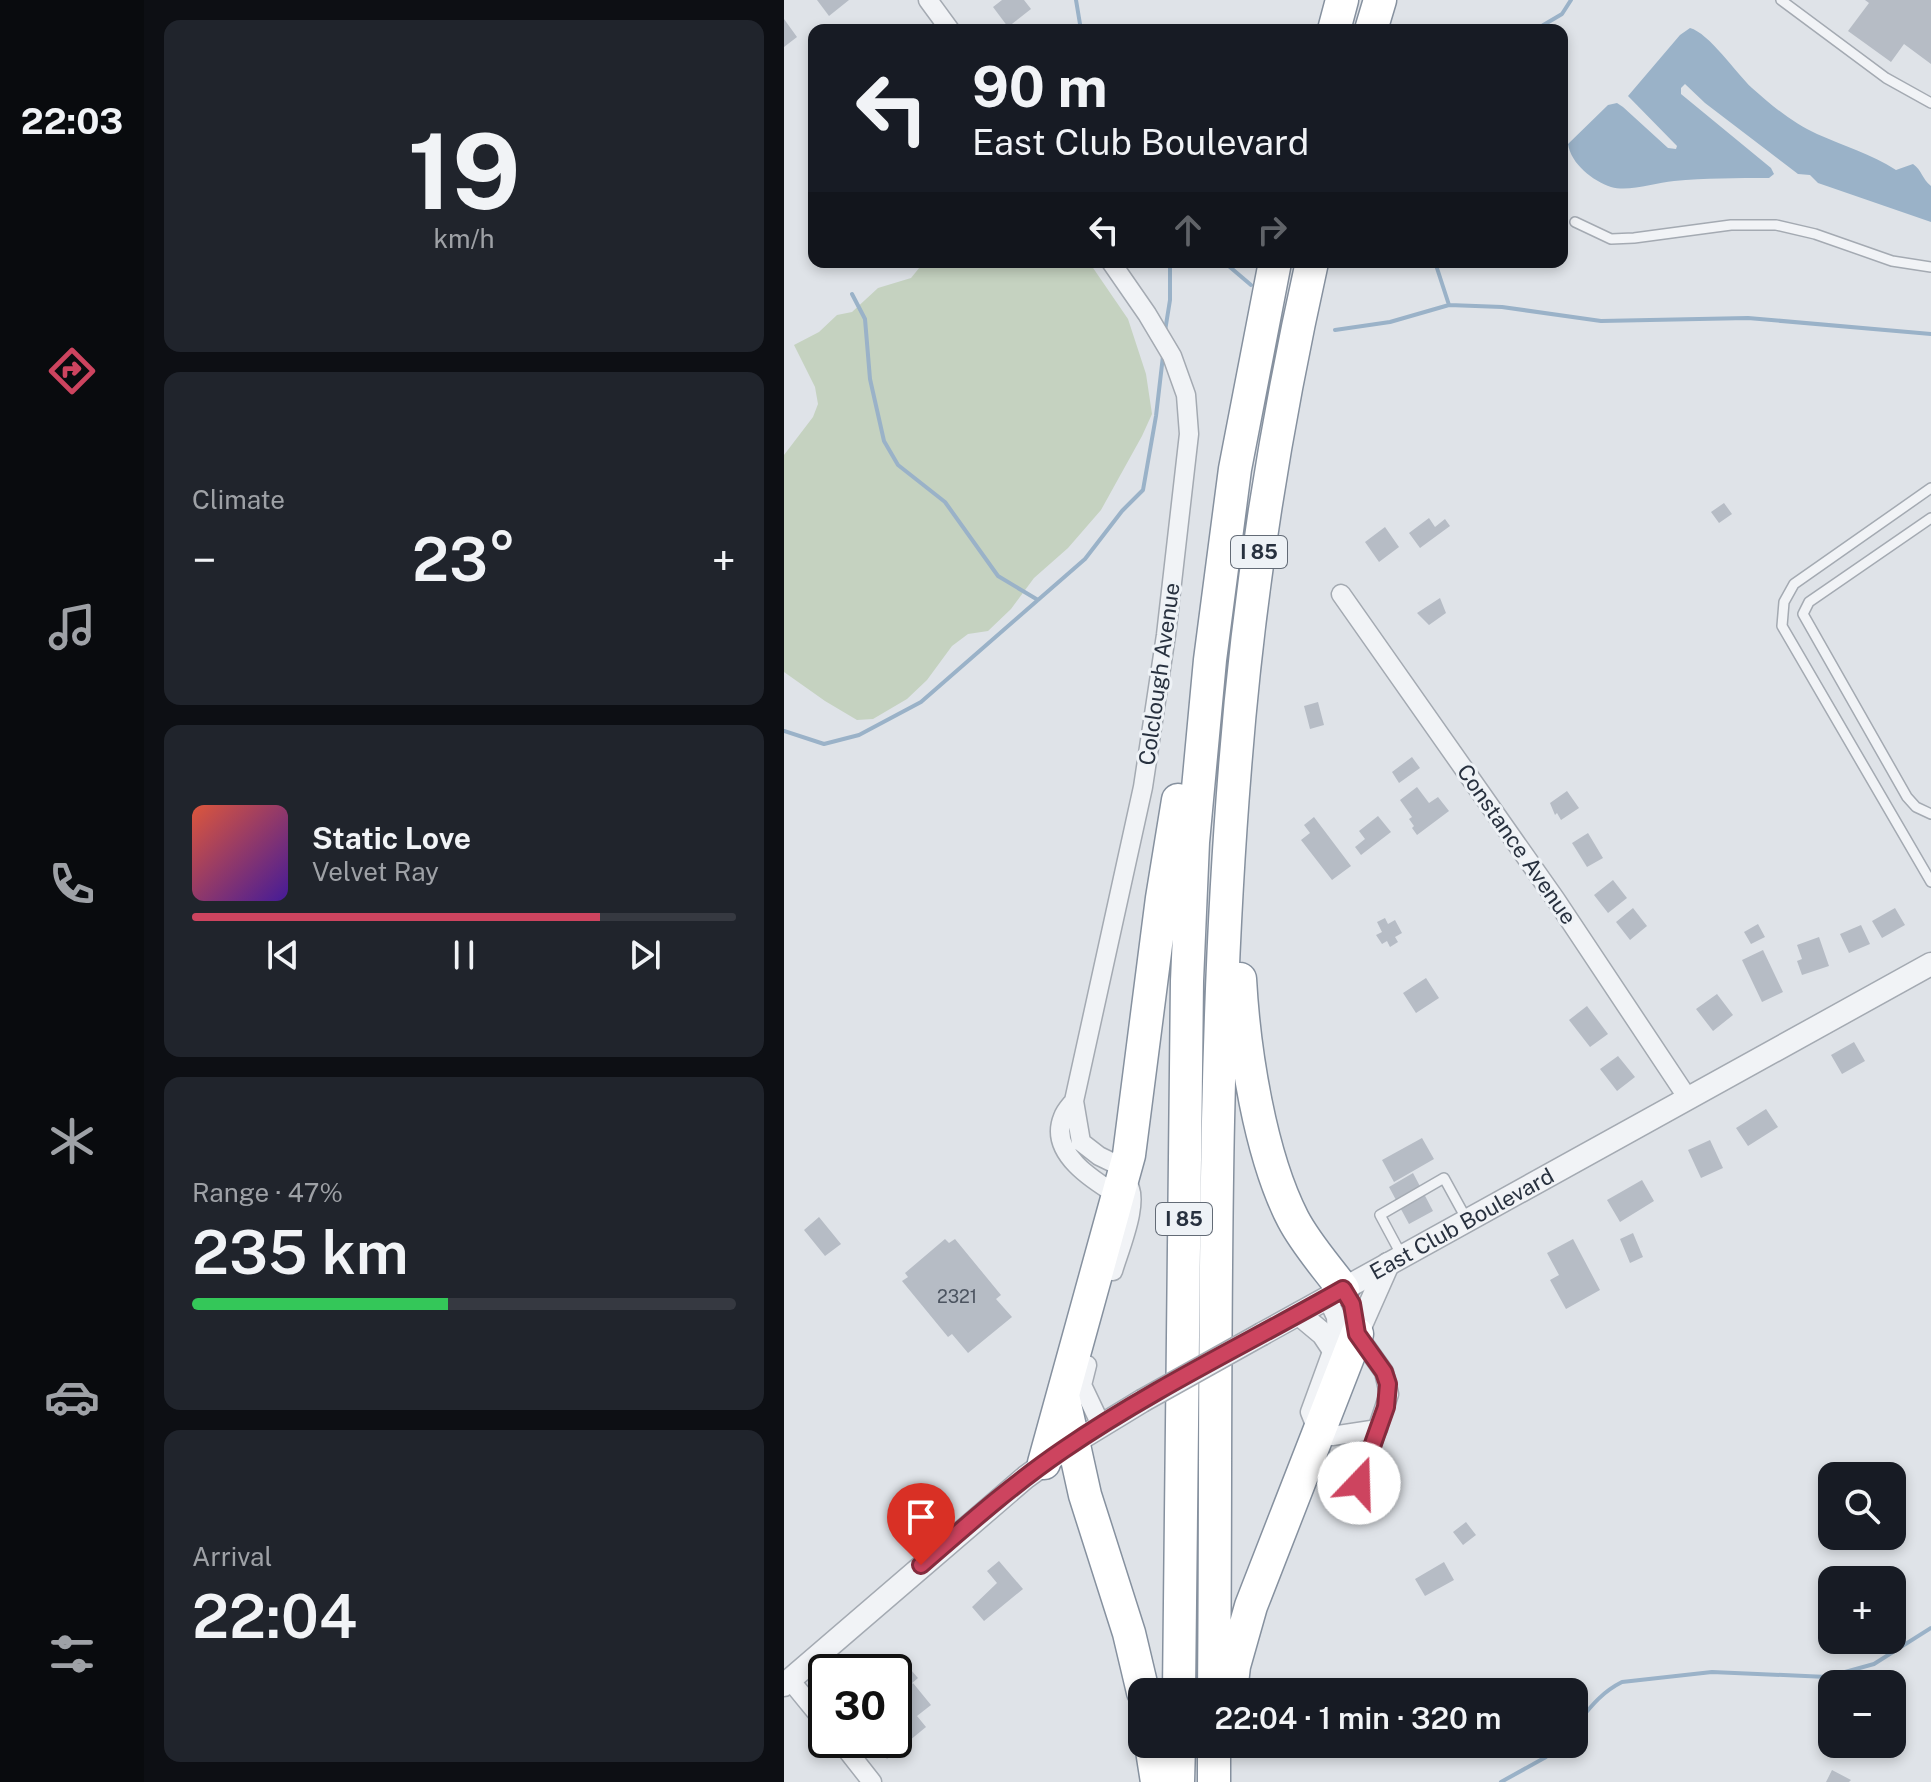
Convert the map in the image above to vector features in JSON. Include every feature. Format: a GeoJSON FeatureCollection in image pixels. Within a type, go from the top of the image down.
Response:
{"type":"FeatureCollection","features":[{"type":"Feature","properties":{"kind":"highway"},"geometry":{"type":"LineString","coordinates":[[1336,24],[1342,0]]}},
{"type":"Feature","properties":{"kind":"highway"},"geometry":{"type":"LineString","coordinates":[[1373,24],[1380,0]]}},
{"type":"Feature","properties":{"kind":"highway","name":"I 85"},"geometry":{"type":"LineString","coordinates":[[1179,1678],[1187,981],[1201,747],[1235,469],[1274,268]]}},
{"type":"Feature","properties":{"kind":"highway","name":"I 85"},"geometry":{"type":"LineString","coordinates":[[1214,1678],[1222,982],[1230,846],[1244,675],[1261,542],[1311,268]]}},
{"type":"Feature","properties":{"kind":"highway"},"geometry":{"type":"LineString","coordinates":[[1085,1495],[1035,1470],[1063,1396],[1123,1182],[1182,773],[1201,747]]}},
{"type":"Feature","properties":{"kind":"highway"},"geometry":{"type":"LineString","coordinates":[[1230,846],[1246,1043],[1269,1152],[1295,1222],[1335,1294]]}},
{"type":"Feature","properties":{"kind":"highway"},"geometry":{"type":"LineString","coordinates":[[1233,1678],[1251,1606],[1318,1432],[1345,1342]]}},
{"type":"Feature","properties":{"kind":"highway"},"geometry":{"type":"LineString","coordinates":[[1063,1396],[1085,1495],[1129,1633],[1140,1678]]}},
{"type":"Feature","properties":{"kind":"highway"},"geometry":{"type":"LineString","coordinates":[[1153,1758],[1157,1782]]}},
{"type":"Feature","properties":{"kind":"highway"},"geometry":{"type":"LineString","coordinates":[[1178,1782],[1179,1758]]}},
{"type":"Feature","properties":{"kind":"street"},"geometry":{"type":"LineString","coordinates":[[928,0],[946,24]]}},
{"type":"Feature","properties":{"kind":"street","name":"Colclough Avenue"},"geometry":{"type":"LineString","coordinates":[[1115,268],[1172,356],[1186,395],[1189,434],[1166,635],[1143,787],[1074,1101],[1061,1122],[1062,1140],[1068,1154],[1089,1176],[1123,1182]]}},
{"type":"Feature","properties":{"kind":"street","name":"Constance Avenue"},"geometry":{"type":"LineString","coordinates":[[1341,594],[1556,900],[1687,1097]]}},
{"type":"Feature","properties":{"kind":"street","name":"East Club Boulevard"},"geometry":{"type":"LineString","coordinates":[[787,1682],[1035,1470],[1101,1425],[1931,964]]}},
{"type":"Feature","properties":{"kind":"street","name":"Colclough Avenue"},"geometry":{"type":"LineString","coordinates":[[1074,1101],[1081,1142],[1123,1182]]}},
{"type":"Feature","properties":{"kind":"street"},"geometry":{"type":"LineString","coordinates":[[1101,1425],[1082,1385],[1132,1205],[1132,1189],[1123,1182]]}},
{"type":"Feature","properties":{"kind":"street"},"geometry":{"type":"LineString","coordinates":[[1345,1342],[1395,1260]]}},
{"type":"Feature","properties":{"kind":"street"},"geometry":{"type":"LineString","coordinates":[[1335,1294],[1352,1304],[1345,1342]]}},
{"type":"Feature","properties":{"kind":"street"},"geometry":{"type":"LineString","coordinates":[[1299,1314],[1323,1334],[1345,1342],[1384,1372],[1388,1384],[1386,1407],[1359,1483]]}},
{"type":"Feature","properties":{"kind":"street"},"geometry":{"type":"LineString","coordinates":[[1318,1432],[1332,1436],[1378,1429]]}},
{"type":"Feature","properties":{"kind":"street"},"geometry":{"type":"LineString","coordinates":[[787,1682],[808,1705]]}},
{"type":"Feature","properties":{"kind":"street"},"geometry":{"type":"LineString","coordinates":[[853,1758],[872,1782]]}},
{"type":"Feature","properties":{"kind":"lane"},"geometry":{"type":"LineString","coordinates":[[1781,0],[1886,78],[1931,103]]}},
{"type":"Feature","properties":{"kind":"lane"},"geometry":{"type":"LineString","coordinates":[[1575,222],[1611,239],[1731,225],[1776,225],[1815,234],[1892,261],[1931,267]]}},
{"type":"Feature","properties":{"kind":"lane"},"geometry":{"type":"LineString","coordinates":[[1931,488],[1794,584],[1784,602],[1782,617],[1782,626],[1931,882]]}},
{"type":"Feature","properties":{"kind":"lane"},"geometry":{"type":"LineString","coordinates":[[1931,518],[1809,602],[1803,614],[1907,797],[1916,807],[1931,814]]}},
{"type":"Feature","properties":{"kind":"lane"},"geometry":{"type":"LineString","coordinates":[[1921,864],[1931,872]]}},
{"type":"Feature","properties":{"kind":"lane"},"geometry":{"type":"LineString","coordinates":[[1395,1260],[1380,1215],[1444,1178],[1467,1220]]}},
{"type":"Feature","properties":{"kind":"green space"},"geometry":{"type":"Polygon","coordinates":[[[919,268],[1093,268],[1128,319],[1146,374],[1152,414],[1101,510],[1068,548],[1034,578],[1011,609],[988,631],[968,634],[952,646],[927,680],[907,699],[873,719],[857,720],[784,672],[784,455],[813,417],[818,404],[815,387],[794,345],[819,332],[837,315],[852,312],[878,288],[911,278],[919,268]]]}},
{"type":"Feature","properties":{"kind":"water"},"geometry":{"type":"Polygon","coordinates":[[[1690,28],[1714,45],[1752,88],[1800,125],[1896,170],[1913,164],[1916,166],[1931,186],[1931,222],[1818,183],[1810,175],[1798,174],[1705,103],[1685,84],[1681,94],[1771,168],[1774,174],[1769,178],[1686,180],[1626,188],[1611,187],[1590,176],[1573,158],[1568,144],[1608,105],[1617,103],[1668,148],[1676,149],[1677,146],[1628,96],[1680,35],[1690,28]]]}},
{"type":"Feature","properties":{"kind":"building"},"geometry":{"type":"Polygon","coordinates":[[[817,0],[849,0],[829,16],[817,0]]]}},
{"type":"Feature","properties":{"kind":"building"},"geometry":{"type":"Polygon","coordinates":[[[1002,0],[1024,0],[1031,9],[1012,24],[1006,24],[993,7],[1002,0]]]}},
{"type":"Feature","properties":{"kind":"building"},"geometry":{"type":"Polygon","coordinates":[[[1865,0],[1931,0],[1931,64],[1904,44],[1891,62],[1848,31],[1869,3],[1865,0]]]}},
{"type":"Feature","properties":{"kind":"building"},"geometry":{"type":"Polygon","coordinates":[[[784,19],[797,37],[784,47],[784,19]]]}},
{"type":"Feature","properties":{"kind":"building"},"geometry":{"type":"Polygon","coordinates":[[[1724,503],[1732,514],[1719,523],[1711,512],[1724,503]]]}},
{"type":"Feature","properties":{"kind":"building"},"geometry":{"type":"Polygon","coordinates":[[[1429,518],[1435,527],[1445,519],[1450,526],[1420,548],[1409,533],[1429,518]]]}},
{"type":"Feature","properties":{"kind":"building"},"geometry":{"type":"Polygon","coordinates":[[[1385,527],[1399,547],[1379,562],[1365,542],[1385,527]]]}},
{"type":"Feature","properties":{"kind":"building"},"geometry":{"type":"Polygon","coordinates":[[[1440,598],[1446,613],[1429,625],[1417,613],[1440,598]]]}},
{"type":"Feature","properties":{"kind":"building"},"geometry":{"type":"Polygon","coordinates":[[[1318,702],[1324,725],[1310,729],[1304,706],[1318,702]]]}},
{"type":"Feature","properties":{"kind":"building"},"geometry":{"type":"Polygon","coordinates":[[[1412,757],[1420,768],[1399,783],[1392,772],[1412,757]]]}},
{"type":"Feature","properties":{"kind":"building"},"geometry":{"type":"Polygon","coordinates":[[[1417,787],[1429,803],[1438,797],[1449,811],[1417,835],[1409,819],[1412,817],[1400,800],[1417,787]]]}},
{"type":"Feature","properties":{"kind":"building"},"geometry":{"type":"Polygon","coordinates":[[[1567,791],[1579,808],[1561,820],[1550,803],[1567,791]]]}},
{"type":"Feature","properties":{"kind":"building"},"geometry":{"type":"Polygon","coordinates":[[[1378,816],[1391,832],[1361,855],[1355,847],[1365,839],[1359,831],[1378,816]]]}},
{"type":"Feature","properties":{"kind":"building"},"geometry":{"type":"Polygon","coordinates":[[[1314,817],[1351,866],[1332,880],[1301,840],[1310,833],[1304,825],[1314,817]]]}},
{"type":"Feature","properties":{"kind":"building"},"geometry":{"type":"Polygon","coordinates":[[[1588,833],[1603,858],[1587,867],[1572,843],[1588,833]]]}},
{"type":"Feature","properties":{"kind":"building"},"geometry":{"type":"Polygon","coordinates":[[[1613,880],[1627,898],[1608,913],[1594,895],[1613,880]]]}},
{"type":"Feature","properties":{"kind":"building"},"geometry":{"type":"Polygon","coordinates":[[[1633,908],[1647,926],[1630,940],[1616,922],[1633,908]]]}},
{"type":"Feature","properties":{"kind":"building"},"geometry":{"type":"Polygon","coordinates":[[[1895,908],[1905,925],[1882,938],[1872,921],[1895,908]]]}},
{"type":"Feature","properties":{"kind":"building"},"geometry":{"type":"Polygon","coordinates":[[[1385,918],[1388,924],[1395,920],[1402,933],[1395,937],[1398,942],[1390,947],[1387,941],[1382,944],[1376,935],[1382,932],[1377,922],[1385,918]]]}},
{"type":"Feature","properties":{"kind":"building"},"geometry":{"type":"Polygon","coordinates":[[[1758,924],[1765,937],[1751,944],[1744,932],[1758,924]]]}},
{"type":"Feature","properties":{"kind":"building"},"geometry":{"type":"Polygon","coordinates":[[[1861,925],[1870,944],[1849,953],[1840,934],[1861,925]]]}},
{"type":"Feature","properties":{"kind":"building"},"geometry":{"type":"Polygon","coordinates":[[[1819,937],[1829,966],[1802,975],[1797,961],[1802,959],[1797,945],[1819,937]]]}},
{"type":"Feature","properties":{"kind":"building"},"geometry":{"type":"Polygon","coordinates":[[[1763,950],[1783,992],[1762,1002],[1742,960],[1763,950]]]}},
{"type":"Feature","properties":{"kind":"building"},"geometry":{"type":"Polygon","coordinates":[[[1426,978],[1439,998],[1416,1013],[1403,993],[1426,978]]]}},
{"type":"Feature","properties":{"kind":"building"},"geometry":{"type":"Polygon","coordinates":[[[1717,994],[1733,1015],[1713,1031],[1696,1009],[1717,994]]]}},
{"type":"Feature","properties":{"kind":"building"},"geometry":{"type":"Polygon","coordinates":[[[1587,1006],[1608,1034],[1590,1047],[1569,1020],[1587,1006]]]}},
{"type":"Feature","properties":{"kind":"building"},"geometry":{"type":"Polygon","coordinates":[[[1854,1042],[1865,1061],[1842,1074],[1831,1055],[1854,1042]]]}},
{"type":"Feature","properties":{"kind":"building"},"geometry":{"type":"Polygon","coordinates":[[[1618,1056],[1635,1077],[1617,1091],[1600,1069],[1618,1056]]]}},
{"type":"Feature","properties":{"kind":"building"},"geometry":{"type":"Polygon","coordinates":[[[1766,1109],[1778,1127],[1748,1146],[1736,1128],[1766,1109]]]}},
{"type":"Feature","properties":{"kind":"building"},"geometry":{"type":"Polygon","coordinates":[[[1422,1138],[1434,1159],[1394,1182],[1382,1160],[1422,1138]]]}},
{"type":"Feature","properties":{"kind":"building"},"geometry":{"type":"Polygon","coordinates":[[[1710,1140],[1723,1168],[1701,1178],[1688,1150],[1710,1140]]]}},
{"type":"Feature","properties":{"kind":"building"},"geometry":{"type":"Polygon","coordinates":[[[1413,1173],[1433,1211],[1409,1224],[1389,1187],[1413,1173]]]}},
{"type":"Feature","properties":{"kind":"building"},"geometry":{"type":"Polygon","coordinates":[[[1642,1180],[1654,1201],[1620,1222],[1607,1200],[1642,1180]]]}},
{"type":"Feature","properties":{"kind":"building"},"geometry":{"type":"Polygon","coordinates":[[[819,1217],[841,1244],[825,1256],[804,1230],[819,1217]]]}},
{"type":"Feature","properties":{"kind":"building"},"geometry":{"type":"Polygon","coordinates":[[[1633,1233],[1643,1257],[1630,1263],[1620,1239],[1633,1233]]]}},
{"type":"Feature","properties":{"kind":"building"},"geometry":{"type":"Polygon","coordinates":[[[945,1239],[949,1243],[955,1239],[1001,1295],[996,1299],[1012,1317],[968,1353],[952,1334],[948,1337],[902,1281],[908,1277],[905,1273],[945,1239]]]}},
{"type":"Feature","properties":{"kind":"building"},"geometry":{"type":"Polygon","coordinates":[[[1573,1239],[1600,1290],[1566,1309],[1550,1280],[1559,1275],[1547,1253],[1573,1239]]]}},
{"type":"Feature","properties":{"kind":"building"},"geometry":{"type":"Polygon","coordinates":[[[1466,1522],[1476,1535],[1463,1545],[1453,1532],[1466,1522]]]}},
{"type":"Feature","properties":{"kind":"building"},"geometry":{"type":"Polygon","coordinates":[[[999,1561],[1023,1589],[984,1621],[972,1607],[997,1583],[987,1571],[999,1561]]]}},
{"type":"Feature","properties":{"kind":"building"},"geometry":{"type":"Polygon","coordinates":[[[1444,1562],[1454,1580],[1425,1596],[1415,1579],[1444,1562]]]}},
{"type":"Feature","properties":{"kind":"building"},"geometry":{"type":"Polygon","coordinates":[[[913,1683],[931,1705],[917,1716],[926,1727],[912,1738],[913,1683]]]}},
{"type":"Feature","properties":{"kind":"building"},"geometry":{"type":"Polygon","coordinates":[[[1832,1770],[1851,1780],[1826,1782],[1832,1770]]]}},
{"type":"Feature","properties":{"kind":"waterway"},"geometry":{"type":"LineString","coordinates":[[1076,0],[1080,24]]}},
{"type":"Feature","properties":{"kind":"waterway"},"geometry":{"type":"LineString","coordinates":[[1545,24],[1562,14],[1571,0]]}},
{"type":"Feature","properties":{"kind":"waterway"},"geometry":{"type":"LineString","coordinates":[[1165,331],[1170,300],[1170,268]]}},
{"type":"Feature","properties":{"kind":"waterway"},"geometry":{"type":"LineString","coordinates":[[1231,268],[1251,285]]}},
{"type":"Feature","properties":{"kind":"waterway"},"geometry":{"type":"LineString","coordinates":[[1437,268],[1449,305]]}},
{"type":"Feature","properties":{"kind":"waterway"},"geometry":{"type":"LineString","coordinates":[[852,294],[865,319],[870,379],[884,441],[898,465],[945,502],[998,576],[1038,600]]}},
{"type":"Feature","properties":{"kind":"waterway"},"geometry":{"type":"LineString","coordinates":[[1335,330],[1390,322],[1449,305],[1502,307],[1601,321],[1748,318],[1931,334]]}},
{"type":"Feature","properties":{"kind":"waterway"},"geometry":{"type":"LineString","coordinates":[[784,731],[824,744],[859,735],[921,702],[1085,559],[1122,511],[1143,490],[1163,356]]}},
{"type":"Feature","properties":{"kind":"waterway"},"geometry":{"type":"LineString","coordinates":[[1588,1710],[1601,1696],[1622,1682],[1712,1672],[1827,1677],[1874,1664],[1931,1628]]}},
{"type":"Feature","properties":{"kind":"waterway"},"geometry":{"type":"LineString","coordinates":[[1501,1782],[1544,1758]]}},
{"type":"Feature","properties":{"kind":"route"},"geometry":{"type":"LineString","coordinates":[[921,1565],[1026,1477],[1073,1443],[1343,1289],[1352,1304],[1357,1334],[1384,1372],[1389,1394],[1359,1483]]}}]}
